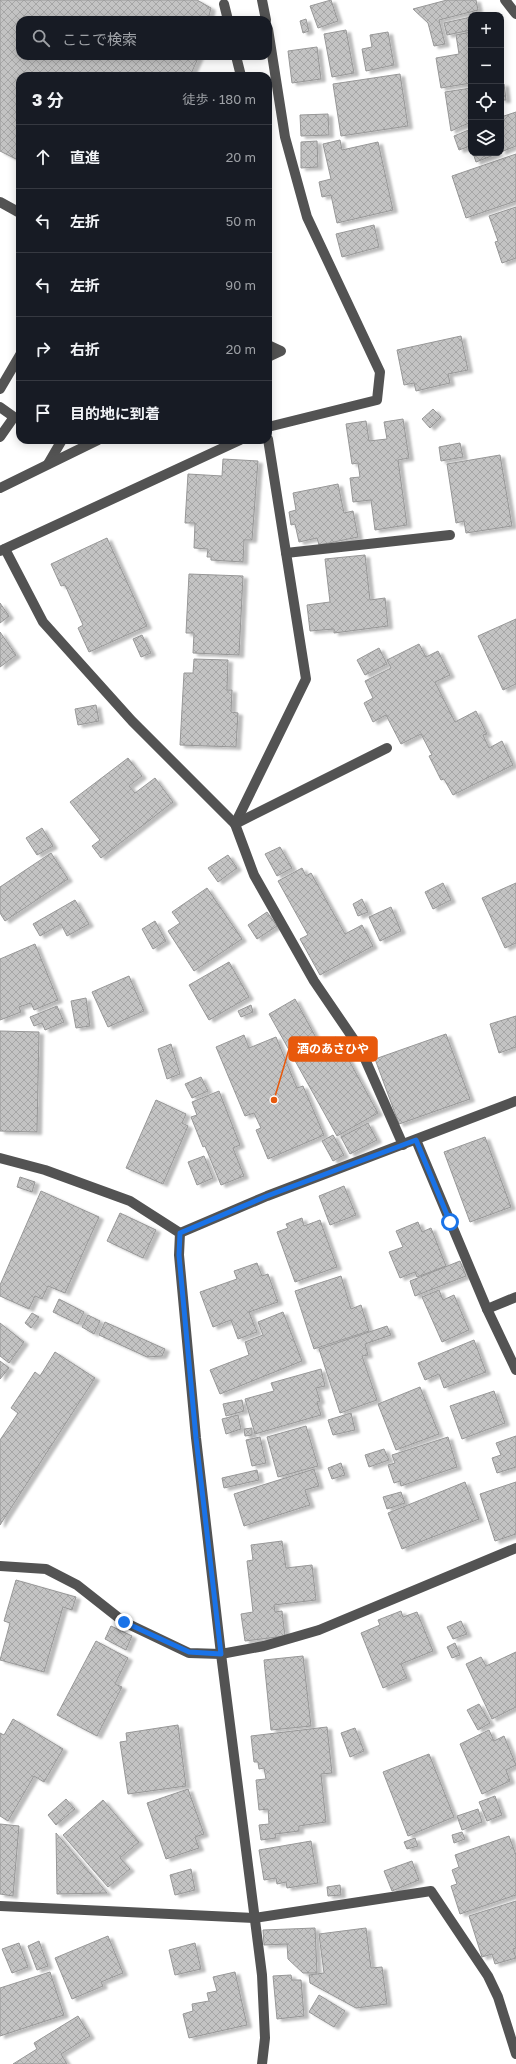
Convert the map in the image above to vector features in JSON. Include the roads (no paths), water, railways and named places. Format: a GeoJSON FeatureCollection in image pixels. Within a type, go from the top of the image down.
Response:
{"type":"FeatureCollection","features":[{"type":"Feature","properties":{"kind":"street"},"geometry":{"type":"LineString","coordinates":[[262,0],[265,16]]}},
{"type":"Feature","properties":{"kind":"street"},"geometry":{"type":"LineString","coordinates":[[505,0],[516,14]]}},
{"type":"Feature","properties":{"kind":"street"},"geometry":{"type":"LineString","coordinates":[[224,4],[227,16]]}},
{"type":"Feature","properties":{"kind":"street"},"geometry":{"type":"LineString","coordinates":[[272,54],[285,137],[307,217],[380,372],[377,400],[272,426]]}},
{"type":"Feature","properties":{"kind":"street"},"geometry":{"type":"LineString","coordinates":[[237,60],[240,72]]}},
{"type":"Feature","properties":{"kind":"street"},"geometry":{"type":"LineString","coordinates":[[0,203],[16,211]]}},
{"type":"Feature","properties":{"kind":"street"},"geometry":{"type":"LineString","coordinates":[[272,347],[281,351],[272,355]]}},
{"type":"Feature","properties":{"kind":"street"},"geometry":{"type":"LineString","coordinates":[[1,384],[16,361]]}},
{"type":"Feature","properties":{"kind":"street"},"geometry":{"type":"LineString","coordinates":[[0,407],[14,417],[0,438]]}},
{"type":"Feature","properties":{"kind":"street"},"geometry":{"type":"LineString","coordinates":[[48,464],[60,444]]}},
{"type":"Feature","properties":{"kind":"street"},"geometry":{"type":"LineString","coordinates":[[0,488],[90,444]]}},
{"type":"Feature","properties":{"kind":"street"},"geometry":{"type":"LineString","coordinates":[[231,444],[3,550],[43,622],[132,721],[235,824],[254,875],[314,981],[361,1050],[403,1145]]}},
{"type":"Feature","properties":{"kind":"street"},"geometry":{"type":"LineString","coordinates":[[235,824],[306,679],[269,444]]}},
{"type":"Feature","properties":{"kind":"street"},"geometry":{"type":"LineString","coordinates":[[286,553],[450,535]]}},
{"type":"Feature","properties":{"kind":"street"},"geometry":{"type":"LineString","coordinates":[[235,824],[386,748]]}},
{"type":"Feature","properties":{"kind":"street"},"geometry":{"type":"LineString","coordinates":[[180,1233],[267,1196],[516,1101]]}},
{"type":"Feature","properties":{"kind":"street"},"geometry":{"type":"LineString","coordinates":[[416,1140],[487,1309],[516,1370]]}},
{"type":"Feature","properties":{"kind":"street"},"geometry":{"type":"LineString","coordinates":[[0,1158],[45,1170],[130,1201],[180,1233]]}},
{"type":"Feature","properties":{"kind":"street"},"geometry":{"type":"LineString","coordinates":[[180,1233],[179,1255],[195,1430],[221,1654],[262,1975],[265,2038],[262,2064]]}},
{"type":"Feature","properties":{"kind":"street"},"geometry":{"type":"LineString","coordinates":[[487,1309],[516,1298]]}},
{"type":"Feature","properties":{"kind":"street"},"geometry":{"type":"LineString","coordinates":[[0,1566],[46,1569],[77,1585],[124,1622],[189,1652],[221,1654],[264,1646],[319,1630],[516,1548]]}},
{"type":"Feature","properties":{"kind":"street"},"geometry":{"type":"LineString","coordinates":[[0,1906],[254,1918],[431,1891],[488,1976],[498,1997],[516,2054]]}},
{"type":"Feature","properties":{"kind":"place","name":"酒のあさひや"},"geometry":{"type":"Point","coordinates":[274,1100]}}]}
